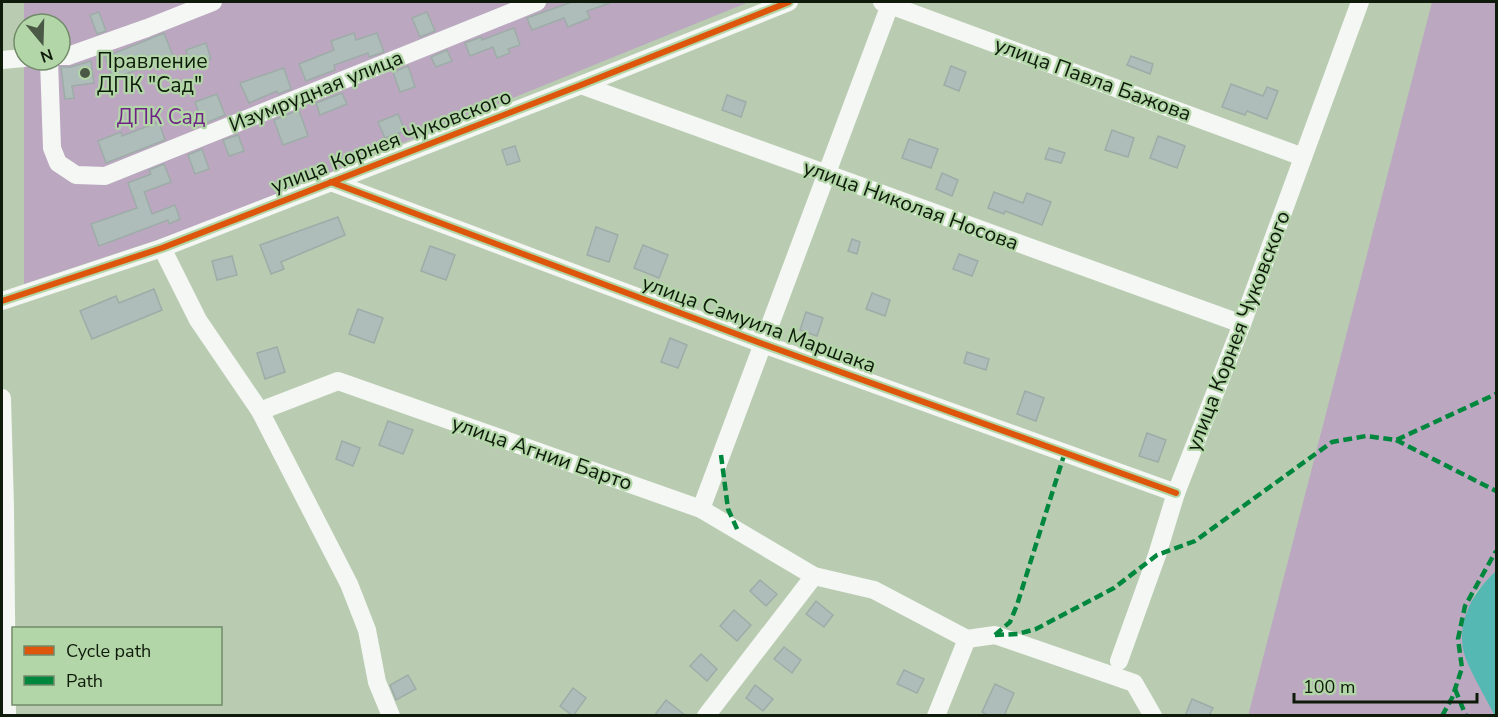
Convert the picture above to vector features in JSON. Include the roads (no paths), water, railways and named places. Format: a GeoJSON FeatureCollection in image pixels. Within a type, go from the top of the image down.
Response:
{"type":"FeatureCollection","features":[{"type":"Feature","properties":{"kind":"street"},"geometry":{"type":"LineString","coordinates":[[72,55],[213,2]]}},
{"type":"Feature","properties":{"kind":"street","name":"Изумрудная улица"},"geometry":{"type":"LineString","coordinates":[[49,72],[52,148],[58,163],[76,175],[105,176],[537,2]]}},
{"type":"Feature","properties":{"kind":"street","name":"улица Корнея Чуковского"},"geometry":{"type":"LineString","coordinates":[[2,302],[162,248],[789,2]]}},
{"type":"Feature","properties":{"kind":"street"},"geometry":{"type":"LineString","coordinates":[[701,509],[888,2]]}},
{"type":"Feature","properties":{"kind":"street","name":"улица Павла Бажова"},"geometry":{"type":"LineString","coordinates":[[888,2],[1303,157]]}},
{"type":"Feature","properties":{"kind":"street","name":"улица Корнея Чуковского"},"geometry":{"type":"LineString","coordinates":[[1119,662],[1157,555],[1176,493],[1242,324],[1360,2]]}},
{"type":"Feature","properties":{"kind":"street","name":"улица Николая Носова"},"geometry":{"type":"LineString","coordinates":[[581,85],[1242,324]]}},
{"type":"Feature","properties":{"kind":"street","name":"улица Самуила Маршака"},"geometry":{"type":"LineString","coordinates":[[331,182],[763,344],[1176,493]]}},
{"type":"Feature","properties":{"kind":"street"},"geometry":{"type":"LineString","coordinates":[[162,248],[198,320],[260,411],[349,584],[367,630],[377,682],[391,716]]}},
{"type":"Feature","properties":{"kind":"street","name":"улица Агнии Барто"},"geometry":{"type":"LineString","coordinates":[[260,411],[338,381],[701,509],[814,576],[874,590],[967,639]]}},
{"type":"Feature","properties":{"kind":"street"},"geometry":{"type":"LineString","coordinates":[[2,398],[7,716]]}},
{"type":"Feature","properties":{"kind":"street"},"geometry":{"type":"LineString","coordinates":[[706,716],[814,576]]}},
{"type":"Feature","properties":{"kind":"street"},"geometry":{"type":"LineString","coordinates":[[936,716],[967,639],[995,634],[1134,683],[1153,716]]}},
{"type":"Feature","properties":{"kind":"water"},"geometry":{"type":"Polygon","coordinates":[[[1496,571],[1495,716],[1469,667],[1462,641],[1469,607],[1474,597],[1496,571]]]}},
{"type":"Feature","properties":{"kind":"place","name":"Правление ДПК \"Сад\""},"geometry":{"type":"Point","coordinates":[85,73]}},
{"type":"Feature","properties":{"kind":"park label","name":"ДПК Сад"},"geometry":{"type":"Point","coordinates":[161,117]}}]}
